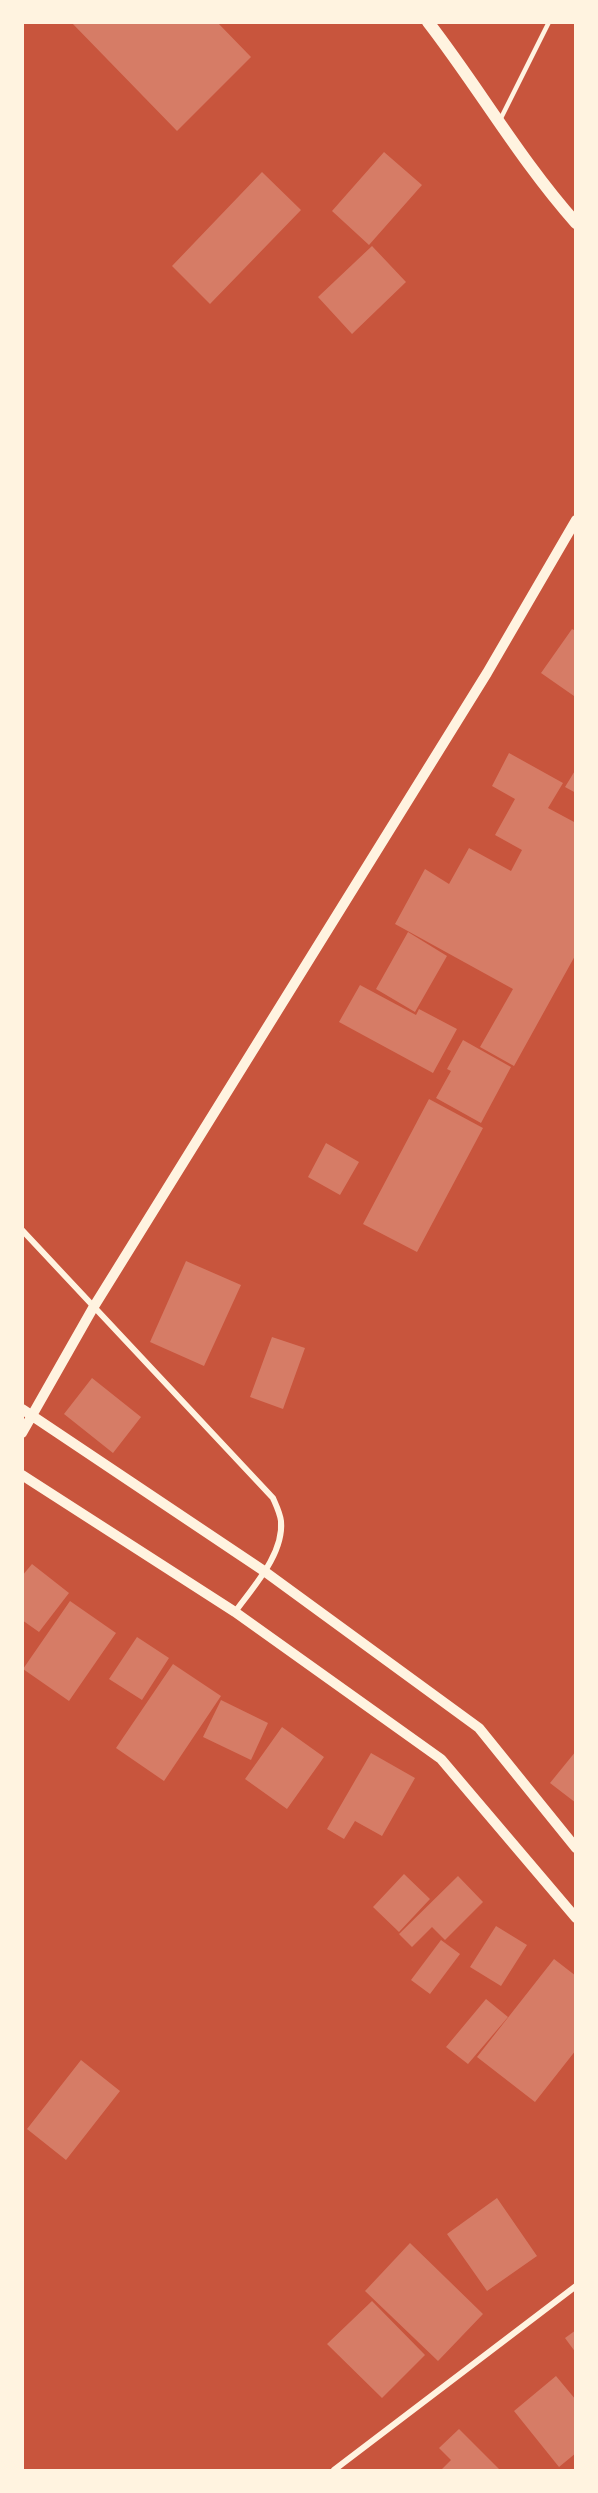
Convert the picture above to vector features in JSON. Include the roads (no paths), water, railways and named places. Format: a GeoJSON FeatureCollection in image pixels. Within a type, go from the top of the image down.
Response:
{"type":"FeatureCollection","features":[{"type":"Feature","properties":{"kind":"main road"},"geometry":{"type":"LineString","coordinates":[[430,23],[499,123],[558,203],[576,223]]}},
{"type":"Feature","properties":{"kind":"main road"},"geometry":{"type":"LineString","coordinates":[[558,203],[576,214]]}},
{"type":"Feature","properties":{"kind":"street"},"geometry":{"type":"LineString","coordinates":[[22,1433],[93,1308],[487,673],[576,520]]}},
{"type":"Feature","properties":{"kind":"street"},"geometry":{"type":"LineString","coordinates":[[22,1230],[273,1498],[281,1520],[279,1540],[264,1571],[235,1612]]}},
{"type":"Feature","properties":{"kind":"street"},"geometry":{"type":"LineString","coordinates":[[22,1409],[264,1571],[479,1728],[576,1848]]}},
{"type":"Feature","properties":{"kind":"street"},"geometry":{"type":"LineString","coordinates":[[22,1475],[235,1612],[441,1759],[576,1918]]}},
{"type":"Feature","properties":{"kind":"street"},"geometry":{"type":"LineString","coordinates":[[334,2470],[576,2286]]}},
{"type":"Feature","properties":{"kind":"lane"},"geometry":{"type":"LineString","coordinates":[[499,123],[549,22]]}}]}
